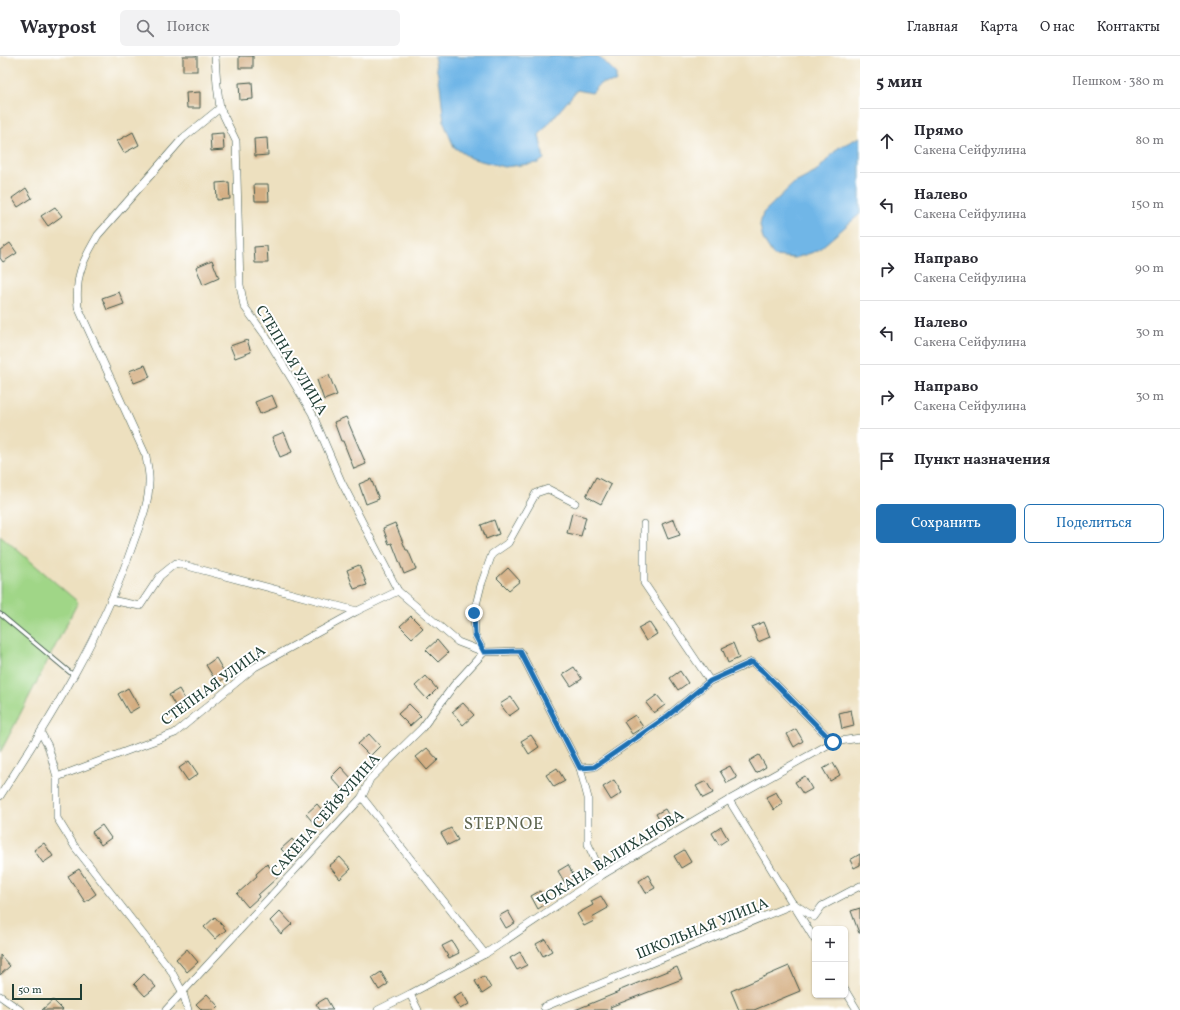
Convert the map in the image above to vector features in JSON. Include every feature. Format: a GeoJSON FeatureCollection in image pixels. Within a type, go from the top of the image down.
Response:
{"type":"FeatureCollection","features":[{"type":"Feature","properties":{"kind":"street","name":"СТЕПНАЯ УЛИЦА"},"geometry":{"type":"LineString","coordinates":[[215,56],[220,108],[236,141],[240,285],[244,306],[265,335],[312,413],[341,481],[398,591],[458,642],[484,652]]}},
{"type":"Feature","properties":{"kind":"street"},"geometry":{"type":"LineString","coordinates":[[0,796],[41,733],[74,676],[111,600],[128,560],[146,509],[150,482],[146,456],[78,307],[76,290],[79,274],[88,251],[98,235],[183,138],[220,108]]}},
{"type":"Feature","properties":{"kind":"street"},"geometry":{"type":"LineString","coordinates":[[575,503],[548,489],[536,493],[508,543],[492,554],[480,585],[474,613],[475,635],[484,652],[520,651],[580,768],[588,798],[588,844],[602,875]]}},
{"type":"Feature","properties":{"kind":"street"},"geometry":{"type":"LineString","coordinates":[[644,524],[644,583],[710,681]]}},
{"type":"Feature","properties":{"kind":"street"},"geometry":{"type":"LineString","coordinates":[[111,600],[140,606],[160,576],[176,563],[357,611]]}},
{"type":"Feature","properties":{"kind":"street","name":"СТЕПНАЯ УЛИЦА"},"geometry":{"type":"LineString","coordinates":[[57,777],[175,733],[256,667],[357,611],[398,591]]}},
{"type":"Feature","properties":{"kind":"street","name":"САКЕНА СЕЙФУЛИНА"},"geometry":{"type":"LineString","coordinates":[[166,1010],[362,797],[370,779],[422,728],[454,685],[484,652]]}},
{"type":"Feature","properties":{"kind":"street"},"geometry":{"type":"LineString","coordinates":[[580,768],[594,767],[665,718],[710,681],[752,662],[765,673],[833,742]]}},
{"type":"Feature","properties":{"kind":"street"},"geometry":{"type":"LineString","coordinates":[[41,733],[48,746],[57,777],[57,818],[74,847],[170,969],[183,993],[188,1010]]}},
{"type":"Feature","properties":{"kind":"street","name":"ЧОКАНА ВАЛИХАНОВА"},"geometry":{"type":"LineString","coordinates":[[378,1010],[485,954],[602,875],[729,800],[833,742],[860,738]]}},
{"type":"Feature","properties":{"kind":"street"},"geometry":{"type":"LineString","coordinates":[[362,797],[485,954]]}},
{"type":"Feature","properties":{"kind":"street"},"geometry":{"type":"LineString","coordinates":[[729,800],[812,935]]}},
{"type":"Feature","properties":{"kind":"street"},"geometry":{"type":"LineString","coordinates":[[794,904],[814,918],[822,906],[860,886]]}},
{"type":"Feature","properties":{"kind":"street","name":"ШКОЛЬНАЯ УЛИЦА"},"geometry":{"type":"LineString","coordinates":[[544,1007],[794,904]]}},
{"type":"Feature","properties":{"kind":"street"},"geometry":{"type":"LineString","coordinates":[[410,994],[418,1010]]}},
{"type":"Feature","properties":{"kind":"street"},"geometry":{"type":"LineString","coordinates":[[848,995],[857,1010]]}},
{"type":"Feature","properties":{"kind":"street"},"geometry":{"type":"LineString","coordinates":[[0,996],[20,1010]]}},
{"type":"Feature","properties":{"kind":"lane"},"geometry":{"type":"LineString","coordinates":[[0,614],[74,676]]}},
{"type":"Feature","properties":{"kind":"green space"},"geometry":{"type":"Polygon","coordinates":[[[0,535],[78,602],[0,753],[0,535]]]}},
{"type":"Feature","properties":{"kind":"water"},"geometry":{"type":"Polygon","coordinates":[[[434,56],[598,56],[616,74],[616,82],[601,83],[592,93],[577,90],[539,135],[544,159],[538,163],[504,167],[470,158],[454,147],[444,123],[440,85],[434,56]]]}},
{"type":"Feature","properties":{"kind":"water"},"geometry":{"type":"Polygon","coordinates":[[[860,137],[860,214],[817,251],[795,258],[774,256],[763,239],[760,225],[763,213],[793,184],[816,172],[838,148],[860,137]]]}},
{"type":"Feature","properties":{"kind":"building"},"geometry":{"type":"Polygon","coordinates":[[[183,56],[197,56],[197,71],[183,71],[183,56]]]}},
{"type":"Feature","properties":{"kind":"building"},"geometry":{"type":"Polygon","coordinates":[[[239,56],[253,56],[253,68],[239,68],[239,56]]]}},
{"type":"Feature","properties":{"kind":"building"},"geometry":{"type":"Polygon","coordinates":[[[252,82],[253,99],[240,100],[239,83],[252,82]]]}},
{"type":"Feature","properties":{"kind":"building"},"geometry":{"type":"Polygon","coordinates":[[[200,92],[200,108],[187,108],[186,93],[200,92]]]}},
{"type":"Feature","properties":{"kind":"building"},"geometry":{"type":"Polygon","coordinates":[[[133,132],[139,145],[124,153],[117,141],[133,132]]]}},
{"type":"Feature","properties":{"kind":"building"},"geometry":{"type":"Polygon","coordinates":[[[223,133],[224,150],[211,151],[210,134],[223,133]]]}},
{"type":"Feature","properties":{"kind":"building"},"geometry":{"type":"Polygon","coordinates":[[[267,138],[268,155],[255,156],[254,139],[267,138]]]}},
{"type":"Feature","properties":{"kind":"building"},"geometry":{"type":"Polygon","coordinates":[[[229,182],[230,199],[217,200],[216,183],[229,182]]]}},
{"type":"Feature","properties":{"kind":"building"},"geometry":{"type":"Polygon","coordinates":[[[254,184],[268,184],[269,201],[255,201],[254,184]]]}},
{"type":"Feature","properties":{"kind":"building"},"geometry":{"type":"Polygon","coordinates":[[[26,188],[32,198],[18,207],[12,198],[26,188]]]}},
{"type":"Feature","properties":{"kind":"building"},"geometry":{"type":"Polygon","coordinates":[[[55,207],[62,216],[48,226],[41,216],[55,207]]]}},
{"type":"Feature","properties":{"kind":"building"},"geometry":{"type":"Polygon","coordinates":[[[10,243],[17,253],[3,262],[0,258],[0,250],[10,243]]]}},
{"type":"Feature","properties":{"kind":"building"},"geometry":{"type":"Polygon","coordinates":[[[267,246],[268,263],[255,263],[254,247],[267,246]]]}},
{"type":"Feature","properties":{"kind":"building"},"geometry":{"type":"Polygon","coordinates":[[[212,260],[219,278],[203,285],[196,267],[212,260]]]}},
{"type":"Feature","properties":{"kind":"building"},"geometry":{"type":"Polygon","coordinates":[[[119,292],[124,304],[107,310],[102,298],[119,292]]]}},
{"type":"Feature","properties":{"kind":"building"},"geometry":{"type":"Polygon","coordinates":[[[247,340],[251,352],[235,358],[230,346],[247,340]]]}},
{"type":"Feature","properties":{"kind":"building"},"geometry":{"type":"Polygon","coordinates":[[[145,365],[150,377],[134,383],[129,371],[145,365]]]}},
{"type":"Feature","properties":{"kind":"building"},"geometry":{"type":"Polygon","coordinates":[[[329,375],[337,395],[324,400],[317,380],[329,375]]]}},
{"type":"Feature","properties":{"kind":"building"},"geometry":{"type":"Polygon","coordinates":[[[272,395],[277,407],[260,414],[255,402],[272,395]]]}},
{"type":"Feature","properties":{"kind":"building"},"geometry":{"type":"Polygon","coordinates":[[[346,417],[366,464],[354,469],[334,422],[346,417]]]}},
{"type":"Feature","properties":{"kind":"building"},"geometry":{"type":"Polygon","coordinates":[[[284,432],[292,452],[280,457],[272,437],[284,432]]]}},
{"type":"Feature","properties":{"kind":"building"},"geometry":{"type":"Polygon","coordinates":[[[596,477],[611,485],[601,504],[586,496],[596,477]]]}},
{"type":"Feature","properties":{"kind":"building"},"geometry":{"type":"Polygon","coordinates":[[[371,479],[379,499],[366,504],[359,484],[371,479]]]}},
{"type":"Feature","properties":{"kind":"building"},"geometry":{"type":"Polygon","coordinates":[[[572,513],[586,517],[581,536],[567,533],[572,513]]]}},
{"type":"Feature","properties":{"kind":"building"},"geometry":{"type":"Polygon","coordinates":[[[674,519],[680,535],[668,539],[662,524],[674,519]]]}},
{"type":"Feature","properties":{"kind":"building"},"geometry":{"type":"Polygon","coordinates":[[[494,520],[499,534],[486,539],[481,525],[494,520]]]}},
{"type":"Feature","properties":{"kind":"building"},"geometry":{"type":"Polygon","coordinates":[[[395,523],[406,550],[408,550],[416,569],[404,574],[392,543],[389,544],[383,528],[395,523]]]}},
{"type":"Feature","properties":{"kind":"building"},"geometry":{"type":"Polygon","coordinates":[[[359,565],[367,585],[354,589],[347,570],[359,565]]]}},
{"type":"Feature","properties":{"kind":"building"},"geometry":{"type":"Polygon","coordinates":[[[508,568],[520,581],[509,590],[497,578],[508,568]]]}},
{"type":"Feature","properties":{"kind":"building"},"geometry":{"type":"Polygon","coordinates":[[[411,616],[423,628],[412,638],[400,626],[411,616]]]}},
{"type":"Feature","properties":{"kind":"building"},"geometry":{"type":"Polygon","coordinates":[[[649,622],[657,634],[646,641],[638,628],[649,622]]]}},
{"type":"Feature","properties":{"kind":"building"},"geometry":{"type":"Polygon","coordinates":[[[764,622],[770,637],[758,642],[752,627],[764,622]]]}},
{"type":"Feature","properties":{"kind":"building"},"geometry":{"type":"Polygon","coordinates":[[[437,640],[448,653],[438,662],[426,650],[437,640]]]}},
{"type":"Feature","properties":{"kind":"building"},"geometry":{"type":"Polygon","coordinates":[[[733,643],[739,658],[728,663],[722,648],[733,643]]]}},
{"type":"Feature","properties":{"kind":"building"},"geometry":{"type":"Polygon","coordinates":[[[216,658],[227,677],[217,683],[206,665],[216,658]]]}},
{"type":"Feature","properties":{"kind":"building"},"geometry":{"type":"Polygon","coordinates":[[[574,667],[582,679],[571,686],[563,674],[574,667]]]}},
{"type":"Feature","properties":{"kind":"building"},"geometry":{"type":"Polygon","coordinates":[[[680,671],[688,683],[678,690],[670,678],[680,671]]]}},
{"type":"Feature","properties":{"kind":"building"},"geometry":{"type":"Polygon","coordinates":[[[426,676],[437,689],[427,699],[415,686],[426,676]]]}},
{"type":"Feature","properties":{"kind":"building"},"geometry":{"type":"Polygon","coordinates":[[[128,688],[139,707],[129,713],[118,694],[128,688]]]}},
{"type":"Feature","properties":{"kind":"building"},"geometry":{"type":"Polygon","coordinates":[[[179,689],[190,708],[180,714],[169,695],[179,689]]]}},
{"type":"Feature","properties":{"kind":"building"},"geometry":{"type":"Polygon","coordinates":[[[657,695],[665,705],[654,713],[646,703],[657,695]]]}},
{"type":"Feature","properties":{"kind":"building"},"geometry":{"type":"Polygon","coordinates":[[[511,697],[519,709],[509,716],[500,704],[511,697]]]}},
{"type":"Feature","properties":{"kind":"building"},"geometry":{"type":"Polygon","coordinates":[[[463,703],[474,715],[463,725],[452,712],[463,703]]]}},
{"type":"Feature","properties":{"kind":"building"},"geometry":{"type":"Polygon","coordinates":[[[409,704],[421,716],[410,726],[398,714],[409,704]]]}},
{"type":"Feature","properties":{"kind":"building"},"geometry":{"type":"Polygon","coordinates":[[[851,710],[854,726],[842,729],[839,713],[851,710]]]}},
{"type":"Feature","properties":{"kind":"building"},"geometry":{"type":"Polygon","coordinates":[[[635,715],[643,727],[632,734],[624,722],[635,715]]]}},
{"type":"Feature","properties":{"kind":"building"},"geometry":{"type":"Polygon","coordinates":[[[796,729],[803,741],[794,747],[787,734],[796,729]]]}},
{"type":"Feature","properties":{"kind":"building"},"geometry":{"type":"Polygon","coordinates":[[[369,734],[380,746],[370,756],[358,744],[369,734]]]}},
{"type":"Feature","properties":{"kind":"building"},"geometry":{"type":"Polygon","coordinates":[[[531,735],[539,747],[529,754],[521,741],[531,735]]]}},
{"type":"Feature","properties":{"kind":"building"},"geometry":{"type":"Polygon","coordinates":[[[427,748],[438,760],[427,770],[416,757],[427,748]]]}},
{"type":"Feature","properties":{"kind":"building"},"geometry":{"type":"Polygon","coordinates":[[[759,755],[766,767],[756,773],[749,761],[759,755]]]}},
{"type":"Feature","properties":{"kind":"building"},"geometry":{"type":"Polygon","coordinates":[[[189,761],[198,774],[188,781],[179,768],[189,761]]]}},
{"type":"Feature","properties":{"kind":"building"},"geometry":{"type":"Polygon","coordinates":[[[833,763],[840,775],[830,781],[823,769],[833,763]]]}},
{"type":"Feature","properties":{"kind":"building"},"geometry":{"type":"Polygon","coordinates":[[[730,766],[737,778],[727,783],[720,771],[730,766]]]}},
{"type":"Feature","properties":{"kind":"building"},"geometry":{"type":"Polygon","coordinates":[[[341,767],[353,780],[342,789],[331,777],[341,767]]]}},
{"type":"Feature","properties":{"kind":"building"},"geometry":{"type":"Polygon","coordinates":[[[557,768],[565,781],[554,787],[546,775],[557,768]]]}},
{"type":"Feature","properties":{"kind":"building"},"geometry":{"type":"Polygon","coordinates":[[[805,776],[812,789],[803,794],[795,782],[805,776]]]}},
{"type":"Feature","properties":{"kind":"building"},"geometry":{"type":"Polygon","coordinates":[[[614,780],[622,793],[611,800],[603,787],[614,780]]]}},
{"type":"Feature","properties":{"kind":"building"},"geometry":{"type":"Polygon","coordinates":[[[706,781],[713,793],[703,798],[696,786],[706,781]]]}},
{"type":"Feature","properties":{"kind":"building"},"geometry":{"type":"Polygon","coordinates":[[[776,792],[783,804],[774,810],[766,797],[776,792]]]}},
{"type":"Feature","properties":{"kind":"building"},"geometry":{"type":"Polygon","coordinates":[[[317,804],[328,817],[317,827],[306,814],[317,804]]]}},
{"type":"Feature","properties":{"kind":"building"},"geometry":{"type":"Polygon","coordinates":[[[665,809],[672,821],[663,826],[656,814],[665,809]]]}},
{"type":"Feature","properties":{"kind":"building"},"geometry":{"type":"Polygon","coordinates":[[[102,825],[111,838],[101,845],[92,832],[102,825]]]}},
{"type":"Feature","properties":{"kind":"building"},"geometry":{"type":"Polygon","coordinates":[[[721,827],[728,839],[719,845],[712,833],[721,827]]]}},
{"type":"Feature","properties":{"kind":"building"},"geometry":{"type":"Polygon","coordinates":[[[451,828],[458,840],[448,845],[441,833],[451,828]]]}},
{"type":"Feature","properties":{"kind":"building"},"geometry":{"type":"Polygon","coordinates":[[[292,839],[303,852],[293,861],[281,849],[292,839]]]}},
{"type":"Feature","properties":{"kind":"building"},"geometry":{"type":"Polygon","coordinates":[[[44,843],[53,856],[43,863],[34,850],[44,843]]]}},
{"type":"Feature","properties":{"kind":"building"},"geometry":{"type":"Polygon","coordinates":[[[684,850],[691,862],[681,868],[674,856],[684,850]]]}},
{"type":"Feature","properties":{"kind":"building"},"geometry":{"type":"Polygon","coordinates":[[[860,854],[860,865],[854,868],[850,860],[860,854]]]}},
{"type":"Feature","properties":{"kind":"building"},"geometry":{"type":"Polygon","coordinates":[[[340,857],[351,869],[340,879],[329,866],[340,857]]]}},
{"type":"Feature","properties":{"kind":"building"},"geometry":{"type":"Polygon","coordinates":[[[267,864],[278,877],[258,895],[259,897],[248,907],[237,894],[257,876],[256,874],[267,864]]]}},
{"type":"Feature","properties":{"kind":"building"},"geometry":{"type":"Polygon","coordinates":[[[568,865],[575,878],[565,883],[558,871],[568,865]]]}},
{"type":"Feature","properties":{"kind":"building"},"geometry":{"type":"Polygon","coordinates":[[[79,869],[96,894],[85,902],[68,876],[79,869]]]}},
{"type":"Feature","properties":{"kind":"building"},"geometry":{"type":"Polygon","coordinates":[[[648,875],[655,888],[646,893],[639,881],[648,875]]]}},
{"type":"Feature","properties":{"kind":"building"},"geometry":{"type":"Polygon","coordinates":[[[540,891],[547,903],[538,909],[531,896],[540,891]]]}},
{"type":"Feature","properties":{"kind":"building"},"geometry":{"type":"Polygon","coordinates":[[[601,896],[608,908],[592,917],[594,921],[584,926],[577,914],[593,905],[591,901],[601,896]]]}},
{"type":"Feature","properties":{"kind":"building"},"geometry":{"type":"Polygon","coordinates":[[[860,908],[860,933],[859,933],[851,911],[860,908]]]}},
{"type":"Feature","properties":{"kind":"building"},"geometry":{"type":"Polygon","coordinates":[[[280,911],[292,924],[281,934],[270,921],[280,911]]]}},
{"type":"Feature","properties":{"kind":"building"},"geometry":{"type":"Polygon","coordinates":[[[508,911],[515,923],[506,928],[499,916],[508,911]]]}},
{"type":"Feature","properties":{"kind":"building"},"geometry":{"type":"Polygon","coordinates":[[[215,917],[226,930],[215,939],[204,927],[215,917]]]}},
{"type":"Feature","properties":{"kind":"building"},"geometry":{"type":"Polygon","coordinates":[[[545,939],[552,951],[543,956],[536,944],[545,939]]]}},
{"type":"Feature","properties":{"kind":"building"},"geometry":{"type":"Polygon","coordinates":[[[452,941],[459,953],[449,958],[442,946],[452,941]]]}},
{"type":"Feature","properties":{"kind":"building"},"geometry":{"type":"Polygon","coordinates":[[[187,949],[198,962],[187,972],[176,959],[187,949]]]}},
{"type":"Feature","properties":{"kind":"building"},"geometry":{"type":"Polygon","coordinates":[[[520,952],[527,965],[517,970],[510,958],[520,952]]]}},
{"type":"Feature","properties":{"kind":"building"},"geometry":{"type":"Polygon","coordinates":[[[0,955],[10,966],[0,975],[0,955]]]}},
{"type":"Feature","properties":{"kind":"building"},"geometry":{"type":"Polygon","coordinates":[[[789,966],[800,991],[754,1010],[739,1010],[731,991],[789,966]]]}},
{"type":"Feature","properties":{"kind":"building"},"geometry":{"type":"Polygon","coordinates":[[[677,967],[682,979],[610,1007],[612,1010],[575,1010],[619,992],[618,991],[677,967]]]}},
{"type":"Feature","properties":{"kind":"building"},"geometry":{"type":"Polygon","coordinates":[[[381,972],[388,984],[379,990],[372,978],[381,972]]]}},
{"type":"Feature","properties":{"kind":"building"},"geometry":{"type":"Polygon","coordinates":[[[144,974],[156,987],[145,996],[134,984],[144,974]]]}},
{"type":"Feature","properties":{"kind":"building"},"geometry":{"type":"Polygon","coordinates":[[[484,976],[491,988],[482,994],[475,981],[484,976]]]}},
{"type":"Feature","properties":{"kind":"building"},"geometry":{"type":"Polygon","coordinates":[[[462,992],[469,1004],[460,1009],[453,997],[462,992]]]}},
{"type":"Feature","properties":{"kind":"building"},"geometry":{"type":"Polygon","coordinates":[[[207,994],[218,1006],[214,1010],[202,1010],[196,1004],[207,994]]]}},
{"type":"Feature","properties":{"kind":"building"},"geometry":{"type":"Polygon","coordinates":[[[326,998],[333,1010],[320,1010],[316,1004],[326,998]]]}},
{"type":"Feature","properties":{"kind":"building"},"geometry":{"type":"Polygon","coordinates":[[[53,1000],[63,1010],[42,1010],[53,1000]]]}},
{"type":"Feature","properties":{"kind":"district","name":"STEPNOE"},"geometry":{"type":"Point","coordinates":[504,823]}},
{"type":"Feature","properties":{"kind":"route"},"geometry":{"type":"LineString","coordinates":[[474,613],[475,635],[484,652],[520,651],[580,768],[594,767],[665,718],[710,681],[752,662],[765,673],[833,742]]}}]}
